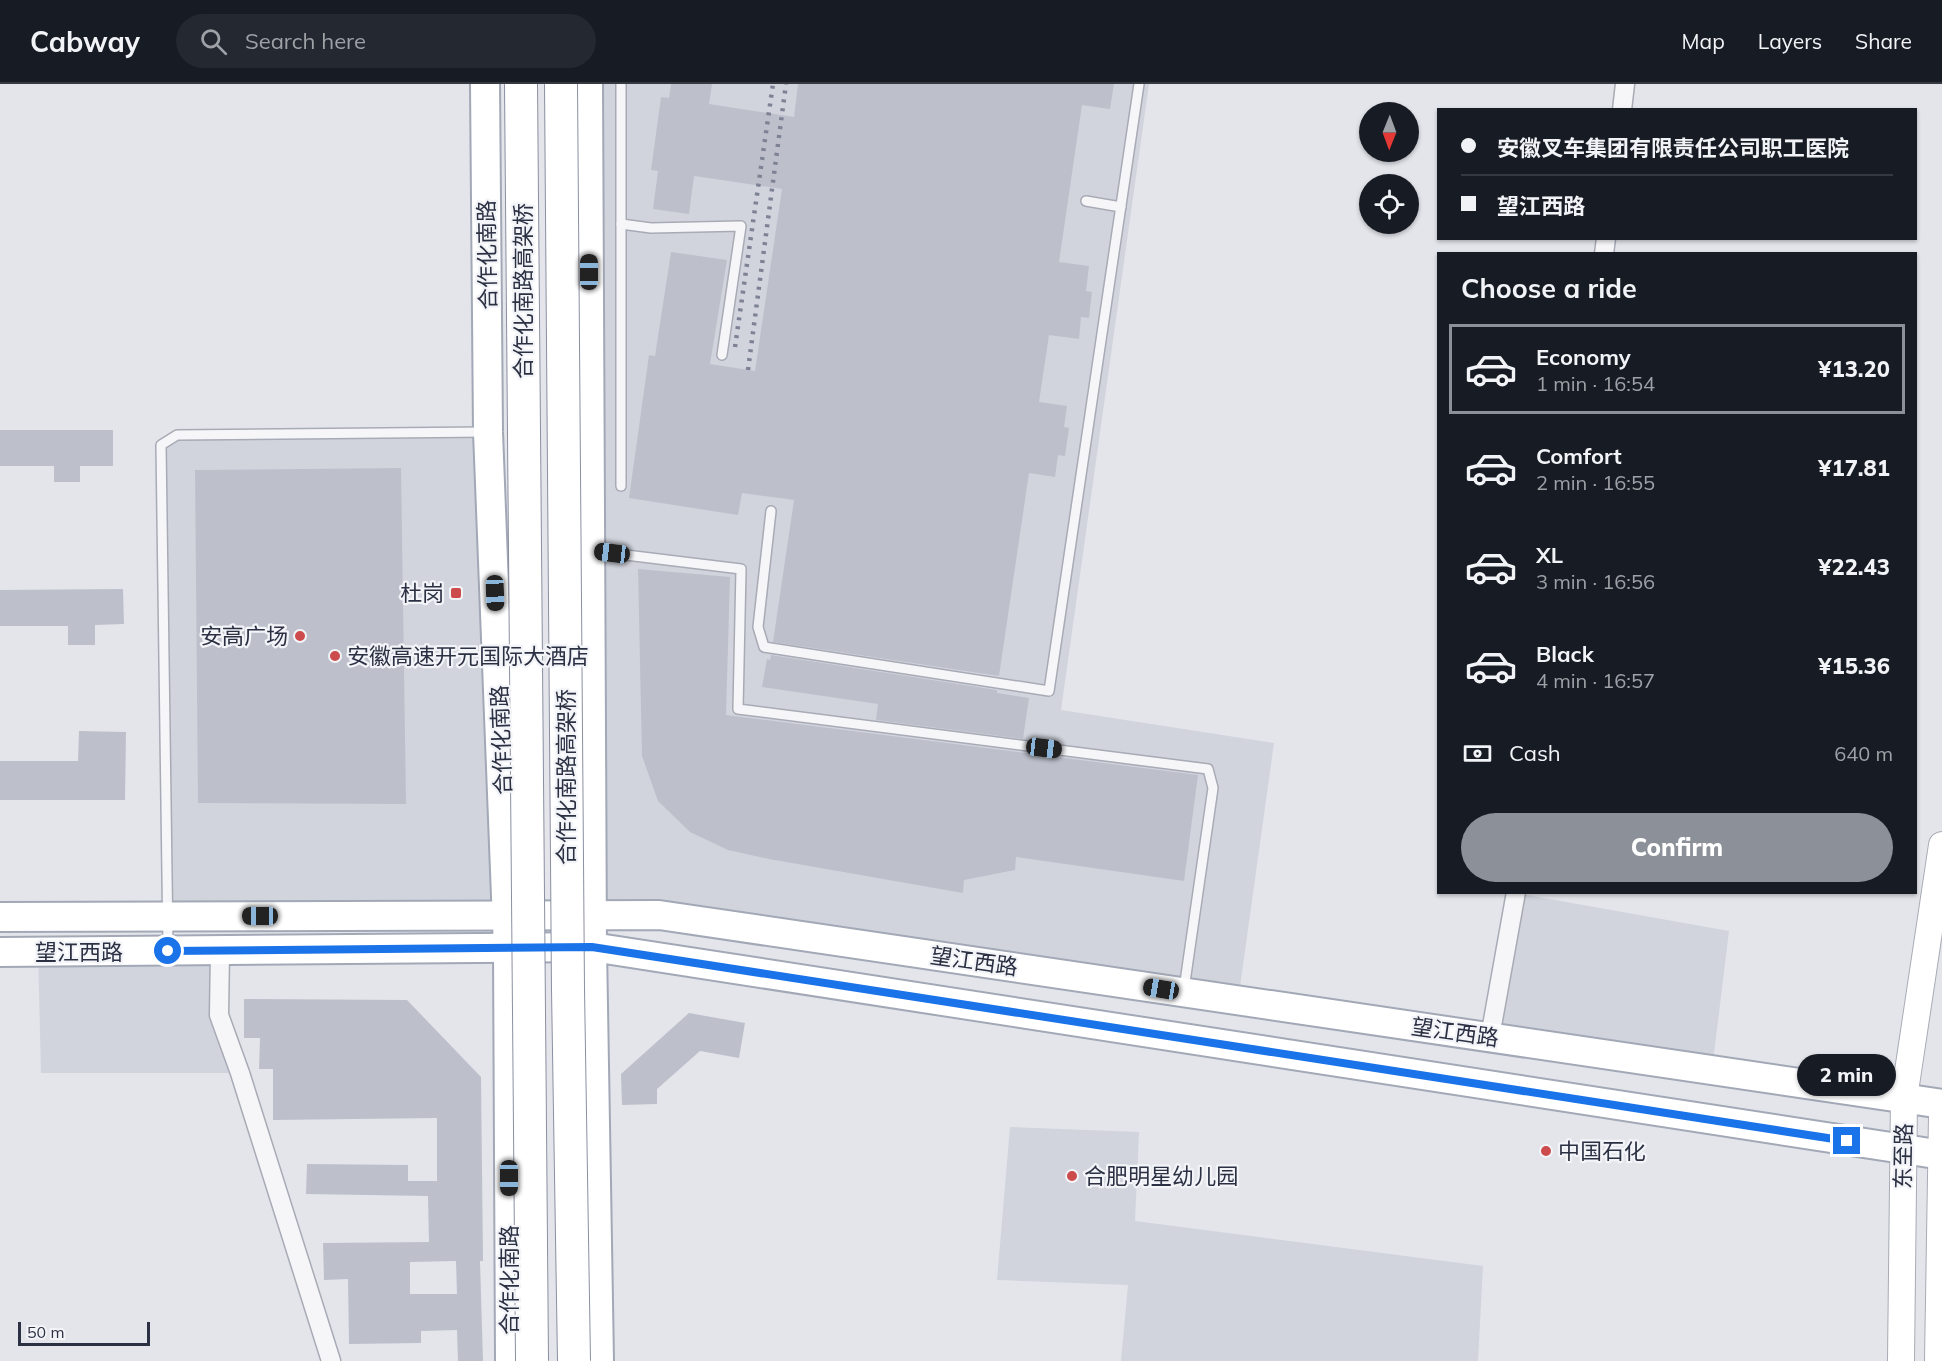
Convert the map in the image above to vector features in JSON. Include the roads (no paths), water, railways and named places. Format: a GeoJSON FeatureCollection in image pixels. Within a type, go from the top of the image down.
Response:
{"type":"FeatureCollection","features":[{"type":"Feature","properties":{"kind":"highway","name":"合作化南路高架桥"},"geometry":{"type":"LineString","coordinates":[[521,84],[532,1361]]}},
{"type":"Feature","properties":{"kind":"highway","name":"合作化南路高架桥"},"geometry":{"type":"LineString","coordinates":[[561,84],[568,989],[574,1361]]}},
{"type":"Feature","properties":{"kind":"main road","name":"合作化南路"},"geometry":{"type":"LineString","coordinates":[[485,84],[488,432],[508,915],[510,1361]]}},
{"type":"Feature","properties":{"kind":"main road"},"geometry":{"type":"LineString","coordinates":[[588,84],[592,947],[599,1361]]}},
{"type":"Feature","properties":{"kind":"main road","name":"望江西路"},"geometry":{"type":"LineString","coordinates":[[0,917],[659,915],[1942,1104]]}},
{"type":"Feature","properties":{"kind":"main road","name":"望江西路"},"geometry":{"type":"LineString","coordinates":[[0,952],[592,947],[1941,1155]]}},
{"type":"Feature","properties":{"kind":"street"},"geometry":{"type":"LineString","coordinates":[[1622,108],[1626,84]]}},
{"type":"Feature","properties":{"kind":"street","name":"东至路"},"geometry":{"type":"LineString","coordinates":[[1901,1361],[1904,1098],[1942,845]]}},
{"type":"Feature","properties":{"kind":"street"},"geometry":{"type":"LineString","coordinates":[[1490,1037],[1516,894]]}},
{"type":"Feature","properties":{"kind":"street"},"geometry":{"type":"LineString","coordinates":[[220,951],[219,1015],[240,1073],[331,1361]]}},
{"type":"Feature","properties":{"kind":"street","name":"东至路"},"geometry":{"type":"LineString","coordinates":[[1938,1361],[1942,1116]]}},
{"type":"Feature","properties":{"kind":"lane"},"geometry":{"type":"LineString","coordinates":[[621,84],[621,486]]}},
{"type":"Feature","properties":{"kind":"lane"},"geometry":{"type":"LineString","coordinates":[[771,512],[758,627],[764,647],[1049,691],[1140,84]]}},
{"type":"Feature","properties":{"kind":"lane"},"geometry":{"type":"LineString","coordinates":[[1086,201],[1121,207]]}},
{"type":"Feature","properties":{"kind":"lane"},"geometry":{"type":"LineString","coordinates":[[621,224],[651,228],[741,226],[722,356]]}},
{"type":"Feature","properties":{"kind":"lane"},"geometry":{"type":"LineString","coordinates":[[168,951],[161,445],[177,435],[488,432]]}},
{"type":"Feature","properties":{"kind":"lane"},"geometry":{"type":"LineString","coordinates":[[590,551],[741,569],[738,709],[1208,769],[1213,788],[1184,992]]}},
{"type":"Feature","properties":{"kind":"railway"},"geometry":{"type":"LineString","coordinates":[[735,347],[773,84]]}},
{"type":"Feature","properties":{"kind":"railway"},"geometry":{"type":"LineString","coordinates":[[748,370],[786,84]]}},
{"type":"Feature","properties":{"kind":"place","name":"杜岗"},"geometry":{"type":"Point","coordinates":[456,593]}},
{"type":"Feature","properties":{"kind":"place","name":"安高广场"},"geometry":{"type":"Point","coordinates":[300,636]}},
{"type":"Feature","properties":{"kind":"place","name":"安徽高速开元国际大酒店"},"geometry":{"type":"Point","coordinates":[335,656]}},
{"type":"Feature","properties":{"kind":"place","name":"中国石化"},"geometry":{"type":"Point","coordinates":[1546,1151]}},
{"type":"Feature","properties":{"kind":"place","name":"合肥明星幼儿园"},"geometry":{"type":"Point","coordinates":[1072,1176]}}]}
